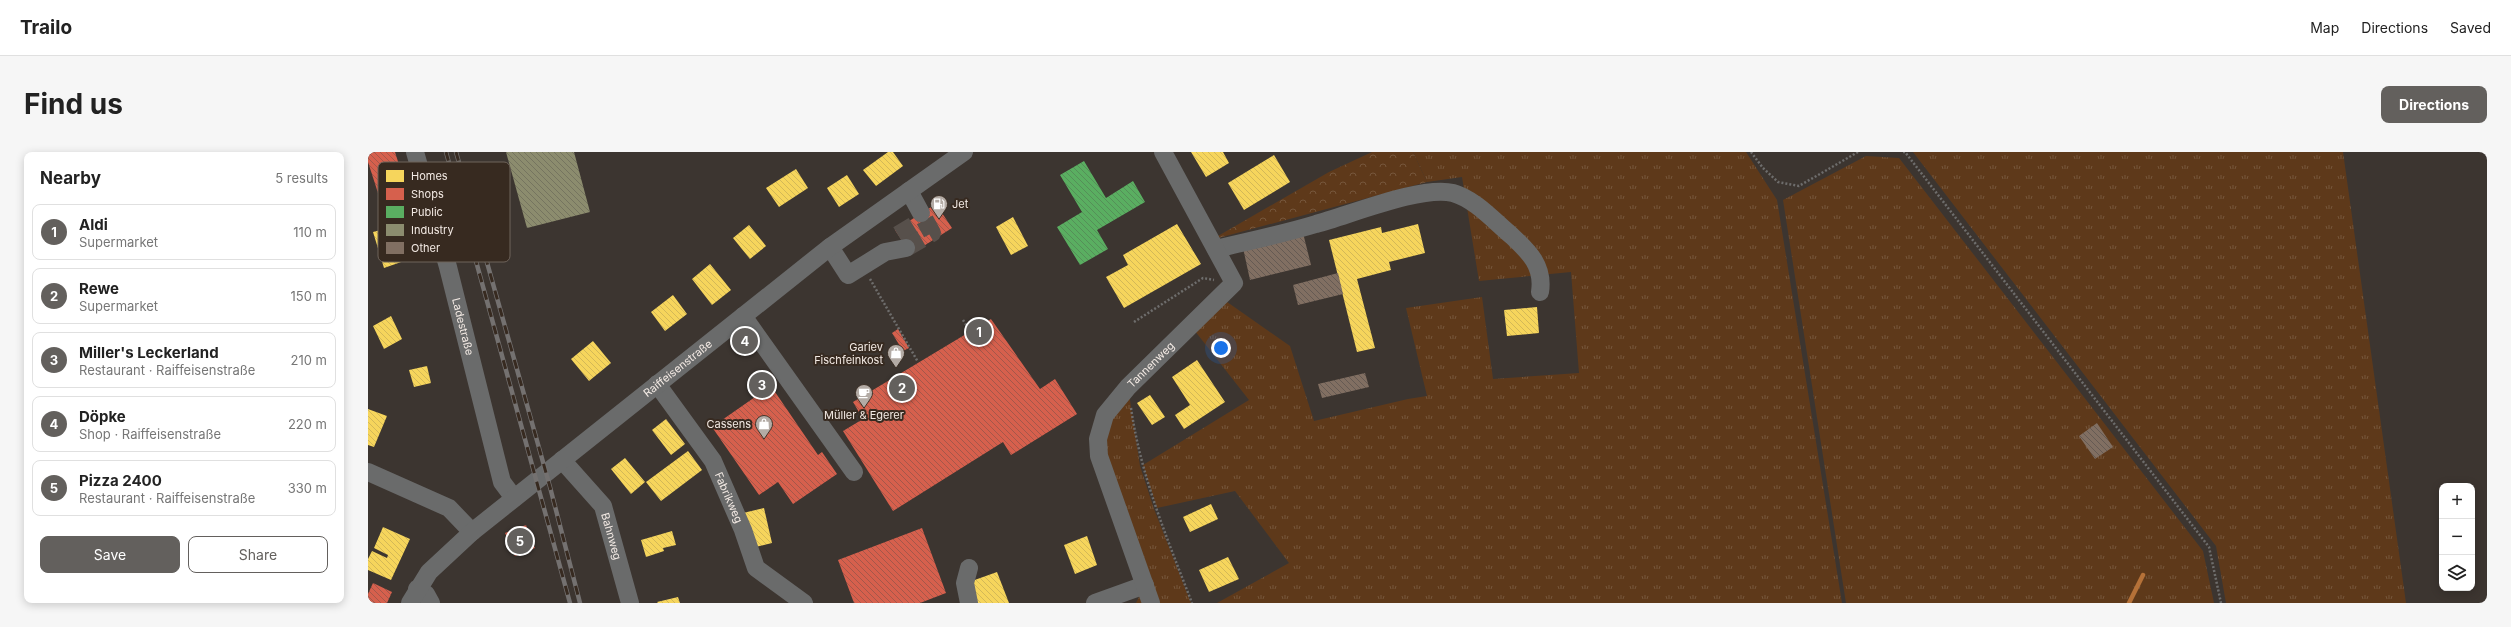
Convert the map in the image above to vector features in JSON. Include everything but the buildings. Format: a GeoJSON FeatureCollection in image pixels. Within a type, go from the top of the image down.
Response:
{"type":"FeatureCollection","features":[{"type":"Feature","properties":{"kind":"street","name":"Ladestraße"},"geometry":{"type":"LineString","coordinates":[[415,152],[418,162]]}},
{"type":"Feature","properties":{"kind":"street","name":"Raiffeisenstraße"},"geometry":{"type":"LineString","coordinates":[[413,596],[443,557],[514,498],[830,247],[964,152]]}},
{"type":"Feature","properties":{"kind":"street"},"geometry":{"type":"LineString","coordinates":[[1163,152],[1234,283]]}},
{"type":"Feature","properties":{"kind":"street"},"geometry":{"type":"LineString","coordinates":[[909,191],[921,213]]}},
{"type":"Feature","properties":{"kind":"street"},"geometry":{"type":"LineString","coordinates":[[1216,249],[1317,224],[1414,195],[1431,191],[1454,193],[1475,204],[1527,250],[1537,264],[1542,281],[1540,292]]}},
{"type":"Feature","properties":{"kind":"street"},"geometry":{"type":"LineString","coordinates":[[830,247],[848,275],[902,242]]}},
{"type":"Feature","properties":{"kind":"street","name":"Ladestraße"},"geometry":{"type":"LineString","coordinates":[[447,262],[502,482],[514,498]]}},
{"type":"Feature","properties":{"kind":"street","name":"Tannenweg"},"geometry":{"type":"LineString","coordinates":[[1150,603],[1099,456],[1098,439],[1105,415],[1128,387],[1234,283]]}},
{"type":"Feature","properties":{"kind":"street"},"geometry":{"type":"LineString","coordinates":[[743,316],[854,472]]}},
{"type":"Feature","properties":{"kind":"street","name":"Fabrikweg"},"geometry":{"type":"LineString","coordinates":[[657,384],[713,461],[743,530],[756,568],[804,603]]}},
{"type":"Feature","properties":{"kind":"street","name":"Bahnweg"},"geometry":{"type":"LineString","coordinates":[[562,460],[603,506],[630,603]]}},
{"type":"Feature","properties":{"kind":"street"},"geometry":{"type":"LineString","coordinates":[[368,472],[449,508],[472,532]]}},
{"type":"Feature","properties":{"kind":"street"},"geometry":{"type":"LineString","coordinates":[[969,568],[965,583],[969,603]]}},
{"type":"Feature","properties":{"kind":"street"},"geometry":{"type":"LineString","coordinates":[[1095,603],[1145,585]]}},
{"type":"Feature","properties":{"kind":"street"},"geometry":{"type":"LineString","coordinates":[[413,596],[426,594],[431,603]]}},
{"type":"Feature","properties":{"kind":"path"},"geometry":{"type":"LineString","coordinates":[[1751,152],[1763,168],[1778,182],[1799,186],[1858,152]]}},
{"type":"Feature","properties":{"kind":"path"},"geometry":{"type":"LineString","coordinates":[[1903,152],[1910,159],[2209,547],[2221,603]]}},
{"type":"Feature","properties":{"kind":"path"},"geometry":{"type":"LineString","coordinates":[[861,266],[918,362]]}},
{"type":"Feature","properties":{"kind":"path"},"geometry":{"type":"LineString","coordinates":[[1134,322],[1203,278],[1234,283]]}},
{"type":"Feature","properties":{"kind":"path"},"geometry":{"type":"LineString","coordinates":[[964,320],[970,331]]}},
{"type":"Feature","properties":{"kind":"path"},"geometry":{"type":"LineString","coordinates":[[862,385],[867,394]]}},
{"type":"Feature","properties":{"kind":"path"},"geometry":{"type":"LineString","coordinates":[[1128,387],[1136,446],[1152,500],[1192,603]]}},
{"type":"Feature","properties":{"kind":"green space"},"geometry":{"type":"Polygon","coordinates":[[[1372,152],[1413,152],[1427,182],[1211,240],[1329,172],[1372,152]]]}},
{"type":"Feature","properties":{"kind":"green space"},"geometry":{"type":"Polygon","coordinates":[[[1413,152],[1746,152],[1777,200],[1842,603],[1217,603],[1289,563],[1235,491],[1157,508],[1143,465],[1249,400],[1191,326],[1220,297],[1290,346],[1314,421],[1427,396],[1406,308],[1482,297],[1493,379],[1579,373],[1571,272],[1479,281],[1462,177],[1427,182],[1413,152]]]}},
{"type":"Feature","properties":{"kind":"green space"},"geometry":{"type":"Polygon","coordinates":[[[1913,152],[2343,152],[2406,603],[2226,603],[2216,546],[1913,152]]]}},
{"type":"Feature","properties":{"kind":"green space"},"geometry":{"type":"Polygon","coordinates":[[[1866,156],[1899,158],[2203,551],[2214,603],[1846,603],[1783,200],[1866,156]]]}},
{"type":"Feature","properties":{"kind":"green space"},"geometry":{"type":"Polygon","coordinates":[[[1128,387],[1140,466],[1154,509],[1191,603],[1136,603],[1145,585],[1098,439],[1128,387]]]}},
{"type":"Feature","properties":{"kind":"waterway"},"geometry":{"type":"LineString","coordinates":[[2129,603],[2143,575]]}},
{"type":"Feature","properties":{"kind":"tunnel"},"geometry":{"type":"LineString","coordinates":[[906,248],[932,233],[921,213]]}},
{"type":"Feature","properties":{"kind":"tunnel"},"geometry":{"type":"LineString","coordinates":[[898,235],[924,219]]}},
{"type":"Feature","properties":{"kind":"railway"},"geometry":{"type":"LineString","coordinates":[[446,152],[449,162]]}},
{"type":"Feature","properties":{"kind":"railway"},"geometry":{"type":"LineString","coordinates":[[456,152],[459,162]]}},
{"type":"Feature","properties":{"kind":"railway"},"geometry":{"type":"LineString","coordinates":[[476,262],[570,603]]}},
{"type":"Feature","properties":{"kind":"railway"},"geometry":{"type":"LineString","coordinates":[[487,262],[550,487],[580,603]]}},
{"type":"Feature","properties":{"kind":"place","name":"Jet"},"geometry":{"type":"Point","coordinates":[939,219]}},
{"type":"Feature","properties":{"kind":"place","name":"Aldi"},"geometry":{"type":"Point","coordinates":[979,332]}},
{"type":"Feature","properties":{"kind":"place","name":"Döpke"},"geometry":{"type":"Point","coordinates":[745,341]}},
{"type":"Feature","properties":{"kind":"place","name":"Gariev Fischfeinkost"},"geometry":{"type":"Point","coordinates":[896,368]}},
{"type":"Feature","properties":{"kind":"place","name":"Miller's Leckerland"},"geometry":{"type":"Point","coordinates":[762,385]}},
{"type":"Feature","properties":{"kind":"place","name":"Rewe"},"geometry":{"type":"Point","coordinates":[902,388]}},
{"type":"Feature","properties":{"kind":"place","name":"Müller & Egerer"},"geometry":{"type":"Point","coordinates":[864,408]}},
{"type":"Feature","properties":{"kind":"place","name":"Cassens"},"geometry":{"type":"Point","coordinates":[764,439]}},
{"type":"Feature","properties":{"kind":"place","name":"Pizza 2400"},"geometry":{"type":"Point","coordinates":[520,541]}}]}
